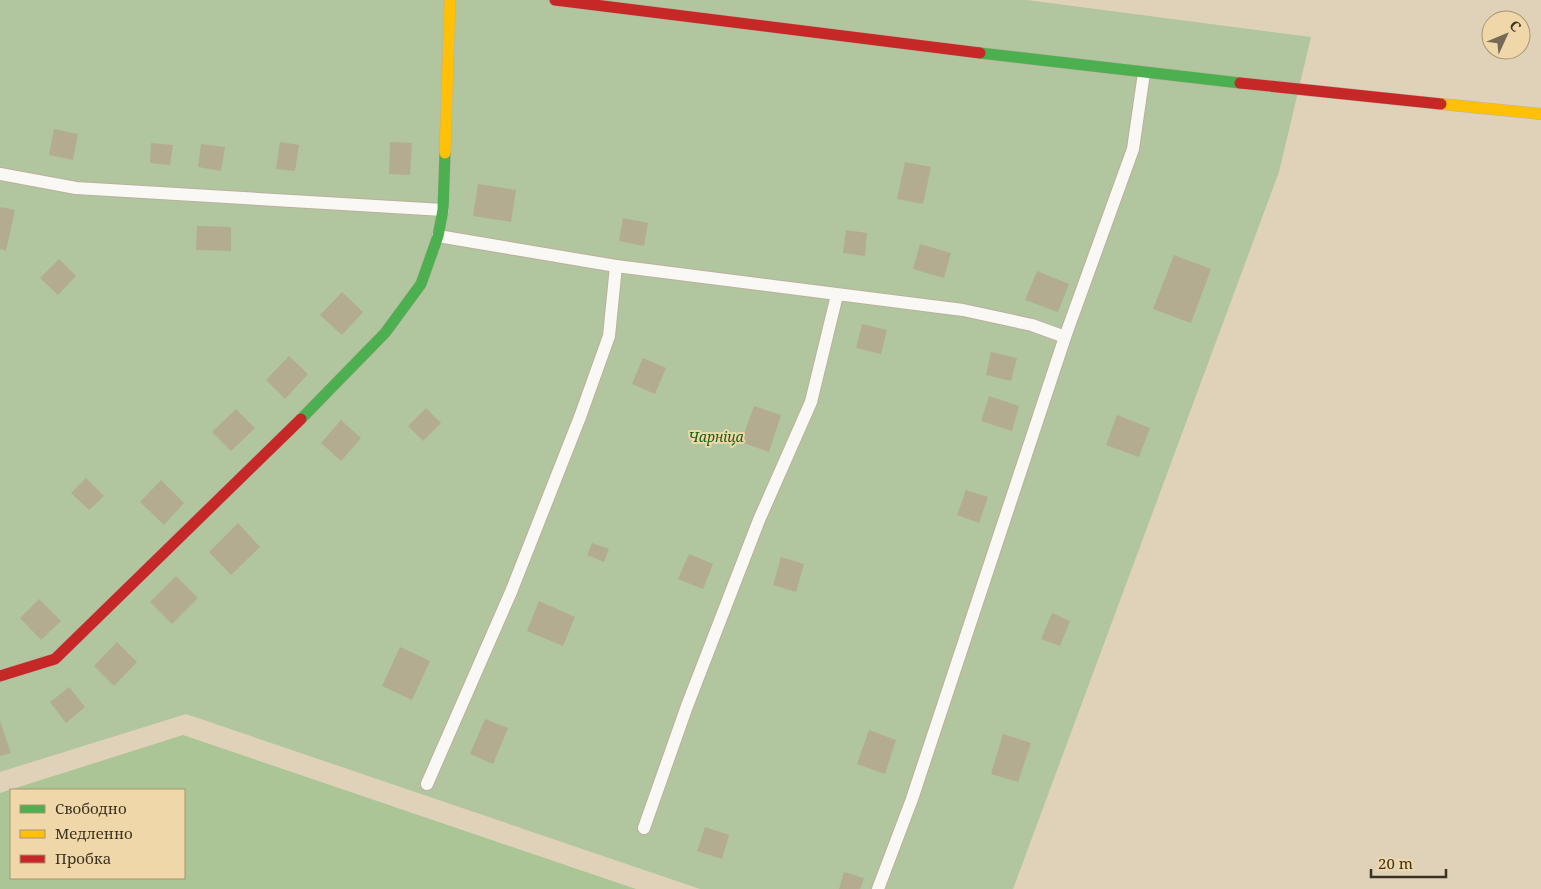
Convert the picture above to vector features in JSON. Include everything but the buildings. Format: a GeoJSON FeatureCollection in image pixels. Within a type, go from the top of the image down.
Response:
{"type":"FeatureCollection","features":[{"type":"Feature","properties":{"kind":"main road"},"geometry":{"type":"LineString","coordinates":[[0,676],[54,659],[328,393],[385,333],[421,284],[438,236],[443,210],[450,0]]}},
{"type":"Feature","properties":{"kind":"main road"},"geometry":{"type":"LineString","coordinates":[[555,0],[1144,73],[1541,114]]}},
{"type":"Feature","properties":{"kind":"lane"},"geometry":{"type":"LineString","coordinates":[[878,889],[912,799],[1066,337],[1133,149],[1144,73]]}},
{"type":"Feature","properties":{"kind":"lane"},"geometry":{"type":"LineString","coordinates":[[0,174],[76,188],[443,210]]}},
{"type":"Feature","properties":{"kind":"lane"},"geometry":{"type":"LineString","coordinates":[[438,236],[616,266],[963,310],[1032,325],[1066,337]]}},
{"type":"Feature","properties":{"kind":"lane"},"geometry":{"type":"LineString","coordinates":[[427,784],[511,592],[580,417],[609,336],[616,266]]}},
{"type":"Feature","properties":{"kind":"lane"},"geometry":{"type":"LineString","coordinates":[[644,828],[687,706],[759,520],[811,402],[837,295]]}},
{"type":"Feature","properties":{"kind":"green space","name":"Чарніца"},"geometry":{"type":"Polygon","coordinates":[[[0,0],[1027,0],[1311,37],[1279,172],[1013,889],[700,889],[186,714],[0,772],[0,0]]]}},
{"type":"Feature","properties":{"kind":"green space"},"geometry":{"type":"Polygon","coordinates":[[[183,735],[636,889],[0,889],[0,793],[10,790],[10,879],[185,879],[185,789],[13,789],[183,735]]]}},
{"type":"Feature","properties":{"kind":"traffic: fast"},"geometry":{"type":"LineString","coordinates":[[980,53],[1240,83]]}},
{"type":"Feature","properties":{"kind":"traffic: fast"},"geometry":{"type":"LineString","coordinates":[[301,419],[385,333],[421,284],[438,236],[443,210],[445,153]]}},
{"type":"Feature","properties":{"kind":"traffic: slow"},"geometry":{"type":"LineString","coordinates":[[445,153],[450,0]]}},
{"type":"Feature","properties":{"kind":"traffic: slow"},"geometry":{"type":"LineString","coordinates":[[1441,104],[1541,114]]}},
{"type":"Feature","properties":{"kind":"traffic: jam"},"geometry":{"type":"LineString","coordinates":[[555,0],[980,53]]}},
{"type":"Feature","properties":{"kind":"traffic: jam"},"geometry":{"type":"LineString","coordinates":[[1240,83],[1441,104]]}},
{"type":"Feature","properties":{"kind":"traffic: jam"},"geometry":{"type":"LineString","coordinates":[[0,676],[55,659],[301,419]]}}]}
